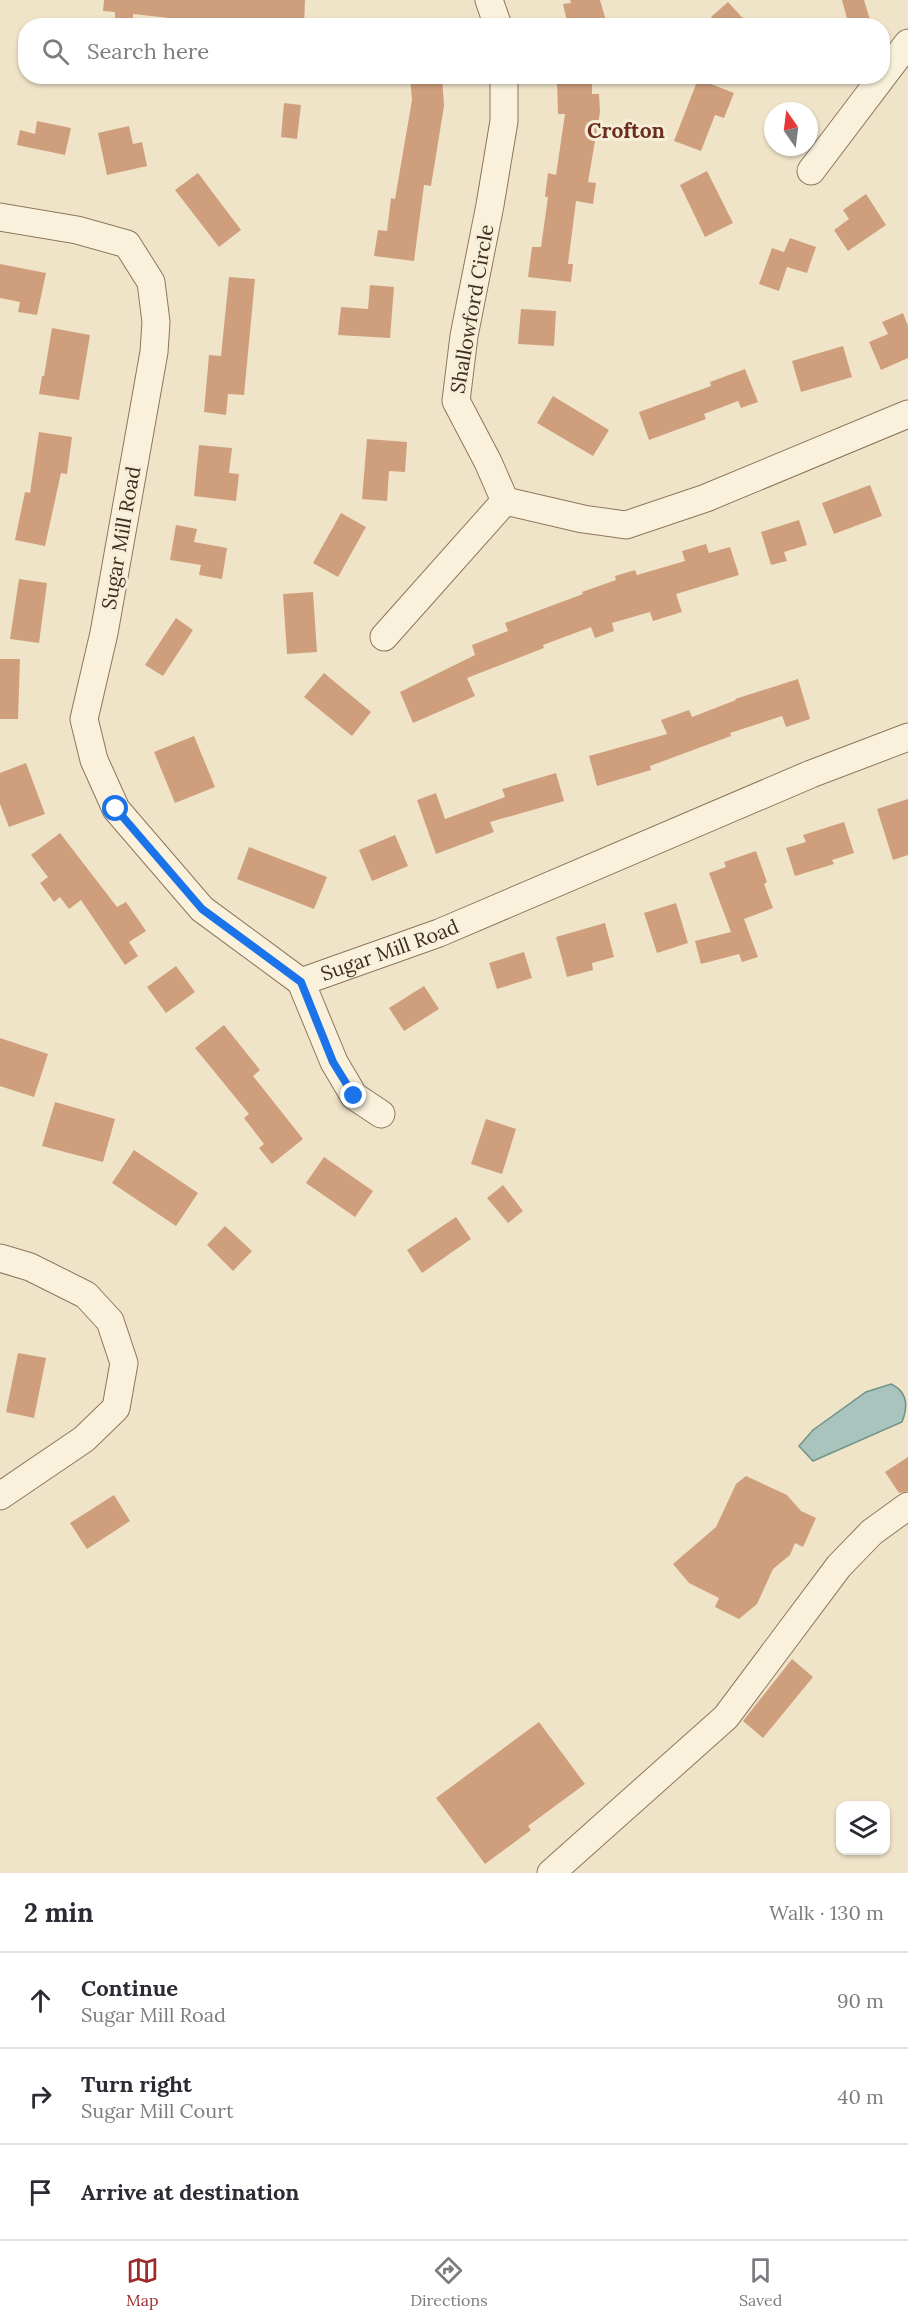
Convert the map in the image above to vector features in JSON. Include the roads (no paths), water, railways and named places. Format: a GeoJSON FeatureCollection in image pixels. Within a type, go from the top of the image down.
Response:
{"type":"FeatureCollection","features":[{"type":"Feature","properties":{"kind":"street"},"geometry":{"type":"LineString","coordinates":[[489,0],[495,18]]}},
{"type":"Feature","properties":{"kind":"street"},"geometry":{"type":"LineString","coordinates":[[890,67],[908,43]]}},
{"type":"Feature","properties":{"kind":"street","name":"Shallowford Circle"},"geometry":{"type":"LineString","coordinates":[[504,84],[504,121],[464,336],[456,402],[488,462],[505,501]]}},
{"type":"Feature","properties":{"kind":"street"},"geometry":{"type":"LineString","coordinates":[[811,171],[877,84]]}},
{"type":"Feature","properties":{"kind":"street","name":"Sugar Mill Road"},"geometry":{"type":"LineString","coordinates":[[0,217],[77,230],[127,244],[151,282],[156,322],[154,352],[104,633],[84,719],[94,760],[116,809],[202,909],[301,982],[439,933],[812,774],[908,737]]}},
{"type":"Feature","properties":{"kind":"street"},"geometry":{"type":"LineString","coordinates":[[384,637],[505,501],[583,519],[626,525],[706,498],[908,414]]}},
{"type":"Feature","properties":{"kind":"street"},"geometry":{"type":"LineString","coordinates":[[301,982],[333,1062],[354,1096],[381,1114]]}},
{"type":"Feature","properties":{"kind":"street"},"geometry":{"type":"LineString","coordinates":[[0,1258],[30,1267],[86,1295],[110,1321],[124,1363],[116,1408],[84,1439],[0,1496]]}},
{"type":"Feature","properties":{"kind":"street"},"geometry":{"type":"LineString","coordinates":[[551,1873],[726,1717],[839,1566],[872,1532],[908,1506]]}},
{"type":"Feature","properties":{"kind":"water"},"geometry":{"type":"Polygon","coordinates":[[[891,1384],[897,1387],[904,1396],[906,1405],[902,1422],[813,1461],[799,1446],[813,1430],[866,1392],[891,1384]]]}},
{"type":"Feature","properties":{"kind":"district","name":"Crofton"},"geometry":{"type":"Point","coordinates":[626,131]}}]}
